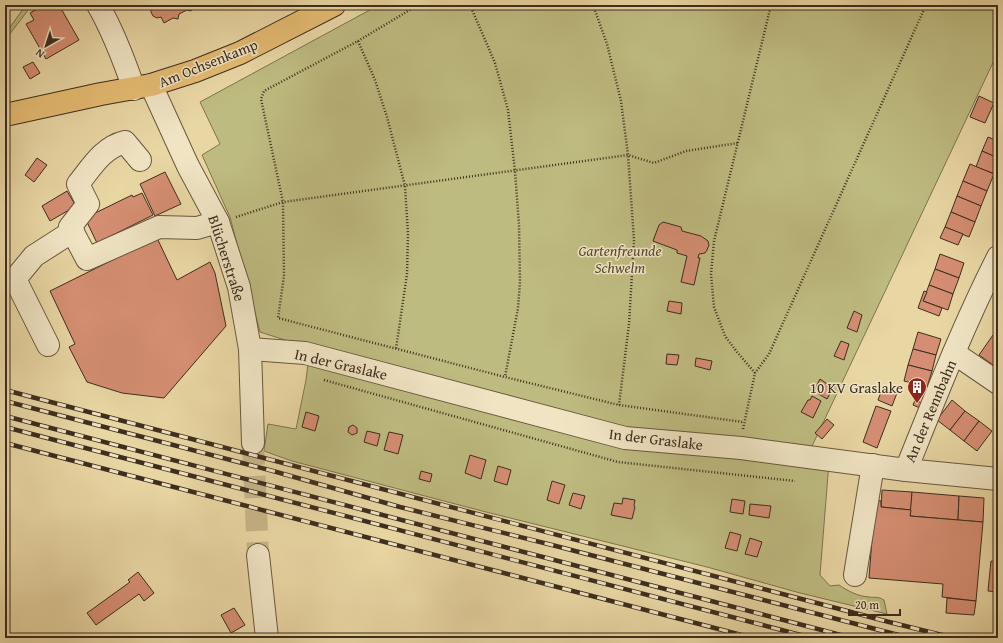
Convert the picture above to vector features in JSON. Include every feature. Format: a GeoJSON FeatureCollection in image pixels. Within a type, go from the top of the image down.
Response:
{"type":"FeatureCollection","features":[{"type":"Feature","properties":{"kind":"main road","name":"Am Ochsenkamp"},"geometry":{"type":"LineString","coordinates":[[5,115],[101,94],[142,87],[195,71],[240,53],[334,5]]}},
{"type":"Feature","properties":{"kind":"street","name":"Blücherstraße"},"geometry":{"type":"LineString","coordinates":[[98,5],[121,54],[188,166],[218,222],[239,288],[250,349],[253,443]]}},
{"type":"Feature","properties":{"kind":"street"},"geometry":{"type":"LineString","coordinates":[[140,160],[125,142],[118,144],[102,154],[78,184],[88,204],[70,227],[87,259],[159,227],[197,228],[218,222]]}},
{"type":"Feature","properties":{"kind":"street"},"geometry":{"type":"LineString","coordinates":[[48,345],[15,279],[34,256],[73,231]]}},
{"type":"Feature","properties":{"kind":"street","name":"An der Rennbahn"},"geometry":{"type":"LineString","coordinates":[[906,470],[954,353],[990,294],[998,257]]}},
{"type":"Feature","properties":{"kind":"street","name":"In der Graslake"},"geometry":{"type":"LineString","coordinates":[[250,349],[305,353],[625,438],[741,448],[906,470],[998,479]]}},
{"type":"Feature","properties":{"kind":"street","name":"An der Rennbahn"},"geometry":{"type":"LineString","coordinates":[[954,353],[998,382]]}},
{"type":"Feature","properties":{"kind":"street"},"geometry":{"type":"LineString","coordinates":[[855,575],[873,465]]}},
{"type":"Feature","properties":{"kind":"street"},"geometry":{"type":"LineString","coordinates":[[258,555],[267,638]]}},
{"type":"Feature","properties":{"kind":"path"},"geometry":{"type":"LineString","coordinates":[[418,5],[358,41],[264,91],[261,99],[283,202],[284,276],[278,318],[619,405],[743,422]]}},
{"type":"Feature","properties":{"kind":"path"},"geometry":{"type":"LineString","coordinates":[[470,5],[495,63],[508,110],[515,171],[519,225],[520,282],[518,308],[505,377]]}},
{"type":"Feature","properties":{"kind":"path"},"geometry":{"type":"LineString","coordinates":[[593,5],[607,44],[621,102],[628,155],[634,240],[629,324],[619,405]]}},
{"type":"Feature","properties":{"kind":"path"},"geometry":{"type":"LineString","coordinates":[[755,373],[736,352],[725,336],[714,307],[712,274],[714,241],[757,69],[771,5]]}},
{"type":"Feature","properties":{"kind":"path"},"geometry":{"type":"LineString","coordinates":[[741,448],[743,422],[755,373],[769,354],[926,5]]}},
{"type":"Feature","properties":{"kind":"path"},"geometry":{"type":"LineString","coordinates":[[358,41],[375,80],[387,117],[405,186],[408,234],[407,274],[396,349]]}},
{"type":"Feature","properties":{"kind":"path"},"geometry":{"type":"LineString","coordinates":[[218,222],[283,202],[628,155],[654,163],[686,151],[738,143]]}},
{"type":"Feature","properties":{"kind":"green space"},"geometry":{"type":"Polygon","coordinates":[[[26,5],[32,5],[9,35],[5,34],[26,5]]]}},
{"type":"Feature","properties":{"kind":"green space","name":"Gartenfreunde Schwelm"},"geometry":{"type":"Polygon","coordinates":[[[379,5],[998,5],[998,52],[805,461],[829,462],[820,575],[830,586],[839,585],[857,594],[884,600],[887,614],[482,511],[292,461],[264,451],[268,424],[296,429],[306,380],[310,348],[260,332],[230,217],[202,155],[220,144],[200,102],[379,5]]]}},
{"type":"Feature","properties":{"kind":"building"},"geometry":{"type":"Polygon","coordinates":[[[44,5],[59,5],[79,40],[46,59],[26,24],[34,20],[30,13],[44,5]]]}},
{"type":"Feature","properties":{"kind":"building"},"geometry":{"type":"Polygon","coordinates":[[[154,5],[199,5],[199,7],[193,6],[191,11],[187,10],[179,14],[178,19],[173,18],[164,23],[161,17],[157,18],[153,16],[151,8],[154,5]]]}},
{"type":"Feature","properties":{"kind":"building"},"geometry":{"type":"Polygon","coordinates":[[[33,62],[40,73],[30,79],[23,67],[33,62]]]}},
{"type":"Feature","properties":{"kind":"building"},"geometry":{"type":"Polygon","coordinates":[[[979,96],[994,103],[985,123],[970,117],[979,96]]]}},
{"type":"Feature","properties":{"kind":"building"},"geometry":{"type":"Polygon","coordinates":[[[988,137],[998,141],[998,158],[982,151],[988,137]]]}},
{"type":"Feature","properties":{"kind":"building"},"geometry":{"type":"Polygon","coordinates":[[[982,151],[998,158],[998,175],[976,167],[982,151]]]}},
{"type":"Feature","properties":{"kind":"building"},"geometry":{"type":"Polygon","coordinates":[[[37,158],[47,165],[34,182],[25,175],[37,158]]]}},
{"type":"Feature","properties":{"kind":"building"},"geometry":{"type":"Polygon","coordinates":[[[970,164],[994,174],[987,191],[963,181],[970,164]]]}},
{"type":"Feature","properties":{"kind":"building"},"geometry":{"type":"Polygon","coordinates":[[[165,172],[181,204],[155,216],[140,184],[165,172]]]}},
{"type":"Feature","properties":{"kind":"building"},"geometry":{"type":"Polygon","coordinates":[[[963,181],[987,191],[981,206],[957,196],[963,181]]]}},
{"type":"Feature","properties":{"kind":"building"},"geometry":{"type":"Polygon","coordinates":[[[67,191],[76,206],[50,221],[42,206],[67,191]]]}},
{"type":"Feature","properties":{"kind":"building"},"geometry":{"type":"Polygon","coordinates":[[[142,193],[153,215],[97,243],[85,218],[132,195],[133,197],[142,193]]]}},
{"type":"Feature","properties":{"kind":"building"},"geometry":{"type":"Polygon","coordinates":[[[957,196],[981,206],[975,222],[951,212],[957,196]]]}},
{"type":"Feature","properties":{"kind":"building"},"geometry":{"type":"Polygon","coordinates":[[[951,212],[975,222],[969,237],[945,227],[951,212]]]}},
{"type":"Feature","properties":{"kind":"building"},"geometry":{"type":"Polygon","coordinates":[[[663,222],[681,227],[682,231],[701,236],[708,241],[709,245],[705,253],[699,254],[698,258],[700,258],[694,285],[681,282],[687,256],[677,253],[677,250],[653,241],[659,225],[663,222]]]}},
{"type":"Feature","properties":{"kind":"building"},"geometry":{"type":"Polygon","coordinates":[[[945,227],[963,234],[958,245],[940,238],[945,227]]]}},
{"type":"Feature","properties":{"kind":"building"},"geometry":{"type":"Polygon","coordinates":[[[157,238],[177,280],[210,262],[215,273],[226,326],[164,398],[122,393],[87,382],[69,347],[75,344],[50,291],[157,238]]]}},
{"type":"Feature","properties":{"kind":"building"},"geometry":{"type":"Polygon","coordinates":[[[940,254],[964,263],[959,278],[935,269],[940,254]]]}},
{"type":"Feature","properties":{"kind":"building"},"geometry":{"type":"Polygon","coordinates":[[[935,269],[959,278],[953,294],[929,285],[935,269]]]}},
{"type":"Feature","properties":{"kind":"building"},"geometry":{"type":"Polygon","coordinates":[[[929,285],[953,294],[948,310],[923,301],[929,285]]]}},
{"type":"Feature","properties":{"kind":"building"},"geometry":{"type":"Polygon","coordinates":[[[924,291],[927,292],[923,301],[942,308],[939,316],[918,308],[924,291]]]}},
{"type":"Feature","properties":{"kind":"building"},"geometry":{"type":"Polygon","coordinates":[[[669,301],[682,303],[681,314],[667,311],[669,301]]]}},
{"type":"Feature","properties":{"kind":"building"},"geometry":{"type":"Polygon","coordinates":[[[854,311],[862,315],[857,332],[847,328],[854,311]]]}},
{"type":"Feature","properties":{"kind":"building"},"geometry":{"type":"Polygon","coordinates":[[[918,332],[941,339],[936,355],[913,349],[918,332]]]}},
{"type":"Feature","properties":{"kind":"building"},"geometry":{"type":"Polygon","coordinates":[[[993,335],[998,338],[998,357],[993,365],[979,355],[993,335]]]}},
{"type":"Feature","properties":{"kind":"building"},"geometry":{"type":"Polygon","coordinates":[[[841,341],[849,344],[844,360],[834,356],[841,341]]]}},
{"type":"Feature","properties":{"kind":"building"},"geometry":{"type":"Polygon","coordinates":[[[913,349],[936,355],[932,371],[908,365],[913,349]]]}},
{"type":"Feature","properties":{"kind":"building"},"geometry":{"type":"Polygon","coordinates":[[[667,354],[679,355],[677,365],[666,364],[667,354]]]}},
{"type":"Feature","properties":{"kind":"building"},"geometry":{"type":"Polygon","coordinates":[[[998,357],[998,368],[993,365],[998,357]]]}},
{"type":"Feature","properties":{"kind":"building"},"geometry":{"type":"Polygon","coordinates":[[[696,358],[712,361],[710,370],[695,366],[696,358]]]}},
{"type":"Feature","properties":{"kind":"building"},"geometry":{"type":"Polygon","coordinates":[[[908,365],[932,371],[927,387],[904,381],[908,365]]]}},
{"type":"Feature","properties":{"kind":"building"},"geometry":{"type":"Polygon","coordinates":[[[820,379],[833,388],[827,399],[814,391],[820,379]]]}},
{"type":"Feature","properties":{"kind":"building"},"geometry":{"type":"Polygon","coordinates":[[[883,387],[897,393],[892,406],[878,400],[883,387]]]}},
{"type":"Feature","properties":{"kind":"building"},"geometry":{"type":"Polygon","coordinates":[[[812,396],[821,401],[813,418],[801,412],[812,396]]]}},
{"type":"Feature","properties":{"kind":"building","name":"10 KV Graslake"},"geometry":{"type":"Polygon","coordinates":[[[915,400],[922,403],[920,408],[913,405],[915,400]]]}},
{"type":"Feature","properties":{"kind":"building"},"geometry":{"type":"Polygon","coordinates":[[[952,400],[965,411],[950,430],[937,420],[952,400]]]}},
{"type":"Feature","properties":{"kind":"building"},"geometry":{"type":"Polygon","coordinates":[[[876,406],[891,411],[877,448],[863,442],[876,406]]]}},
{"type":"Feature","properties":{"kind":"building"},"geometry":{"type":"Polygon","coordinates":[[[965,411],[979,421],[964,441],[950,430],[965,411]]]}},
{"type":"Feature","properties":{"kind":"building"},"geometry":{"type":"Polygon","coordinates":[[[306,412],[319,416],[315,431],[302,427],[306,412]]]}},
{"type":"Feature","properties":{"kind":"building"},"geometry":{"type":"Polygon","coordinates":[[[827,419],[834,425],[822,439],[815,433],[827,419]]]}},
{"type":"Feature","properties":{"kind":"building"},"geometry":{"type":"Polygon","coordinates":[[[979,421],[992,431],[977,451],[964,441],[979,421]]]}},
{"type":"Feature","properties":{"kind":"building"},"geometry":{"type":"Polygon","coordinates":[[[353,425],[357,428],[357,433],[352,435],[348,432],[349,427],[353,425]]]}},
{"type":"Feature","properties":{"kind":"building"},"geometry":{"type":"Polygon","coordinates":[[[367,431],[380,434],[377,446],[364,442],[367,431]]]}},
{"type":"Feature","properties":{"kind":"building"},"geometry":{"type":"Polygon","coordinates":[[[389,432],[403,435],[398,454],[384,450],[389,432]]]}},
{"type":"Feature","properties":{"kind":"building"},"geometry":{"type":"Polygon","coordinates":[[[470,455],[486,460],[481,479],[465,473],[470,455]]]}},
{"type":"Feature","properties":{"kind":"building"},"geometry":{"type":"Polygon","coordinates":[[[498,466],[511,470],[507,485],[494,481],[498,466]]]}},
{"type":"Feature","properties":{"kind":"building"},"geometry":{"type":"Polygon","coordinates":[[[421,471],[432,474],[430,482],[419,479],[421,471]]]}},
{"type":"Feature","properties":{"kind":"building"},"geometry":{"type":"Polygon","coordinates":[[[552,481],[565,485],[559,504],[547,500],[552,481]]]}},
{"type":"Feature","properties":{"kind":"building"},"geometry":{"type":"Polygon","coordinates":[[[882,490],[912,492],[911,510],[881,507],[882,490]]]}},
{"type":"Feature","properties":{"kind":"building"},"geometry":{"type":"Polygon","coordinates":[[[912,492],[959,496],[958,520],[910,516],[912,492]]]}},
{"type":"Feature","properties":{"kind":"building"},"geometry":{"type":"Polygon","coordinates":[[[573,493],[585,496],[581,509],[569,505],[573,493]]]}},
{"type":"Feature","properties":{"kind":"building"},"geometry":{"type":"Polygon","coordinates":[[[959,496],[984,498],[983,522],[958,520],[959,496]]]}},
{"type":"Feature","properties":{"kind":"building"},"geometry":{"type":"Polygon","coordinates":[[[623,498],[635,500],[632,519],[611,515],[614,503],[622,504],[623,498]]]}},
{"type":"Feature","properties":{"kind":"building"},"geometry":{"type":"Polygon","coordinates":[[[732,499],[745,501],[743,514],[730,512],[732,499]]]}},
{"type":"Feature","properties":{"kind":"building"},"geometry":{"type":"Polygon","coordinates":[[[875,500],[881,501],[881,507],[911,510],[910,516],[983,522],[976,601],[942,597],[943,584],[869,578],[875,500]]]}},
{"type":"Feature","properties":{"kind":"building"},"geometry":{"type":"Polygon","coordinates":[[[750,504],[771,506],[769,518],[749,515],[750,504]]]}},
{"type":"Feature","properties":{"kind":"building"},"geometry":{"type":"Polygon","coordinates":[[[730,532],[741,535],[737,551],[725,548],[730,532]]]}},
{"type":"Feature","properties":{"kind":"building"},"geometry":{"type":"Polygon","coordinates":[[[750,538],[762,542],[757,557],[745,554],[750,538]]]}},
{"type":"Feature","properties":{"kind":"building"},"geometry":{"type":"Polygon","coordinates":[[[991,561],[998,562],[998,592],[988,591],[991,561]]]}},
{"type":"Feature","properties":{"kind":"building"},"geometry":{"type":"Polygon","coordinates":[[[138,572],[154,593],[144,601],[139,594],[96,625],[87,613],[130,582],[128,580],[138,572]]]}},
{"type":"Feature","properties":{"kind":"building"},"geometry":{"type":"Polygon","coordinates":[[[947,598],[976,601],[974,615],[946,613],[947,598]]]}},
{"type":"Feature","properties":{"kind":"building"},"geometry":{"type":"Polygon","coordinates":[[[234,608],[245,625],[231,633],[221,615],[234,608]]]}},
{"type":"Feature","properties":{"kind":"tunnel"},"geometry":{"type":"LineString","coordinates":[[253,443],[258,555]]}},
{"type":"Feature","properties":{"kind":"railway"},"geometry":{"type":"LineString","coordinates":[[5,390],[954,638]]}},
{"type":"Feature","properties":{"kind":"railway"},"geometry":{"type":"LineString","coordinates":[[5,401],[273,471],[400,507],[910,638]]}},
{"type":"Feature","properties":{"kind":"railway"},"geometry":{"type":"LineString","coordinates":[[5,416],[852,638]]}},
{"type":"Feature","properties":{"kind":"railway"},"geometry":{"type":"LineString","coordinates":[[5,427],[812,638]]}},
{"type":"Feature","properties":{"kind":"railway"},"geometry":{"type":"LineString","coordinates":[[5,443],[753,638]]}},
{"type":"Feature","properties":{"kind":"place","name":"10 KV Graslake"},"geometry":{"type":"Point","coordinates":[917,404]}}]}
